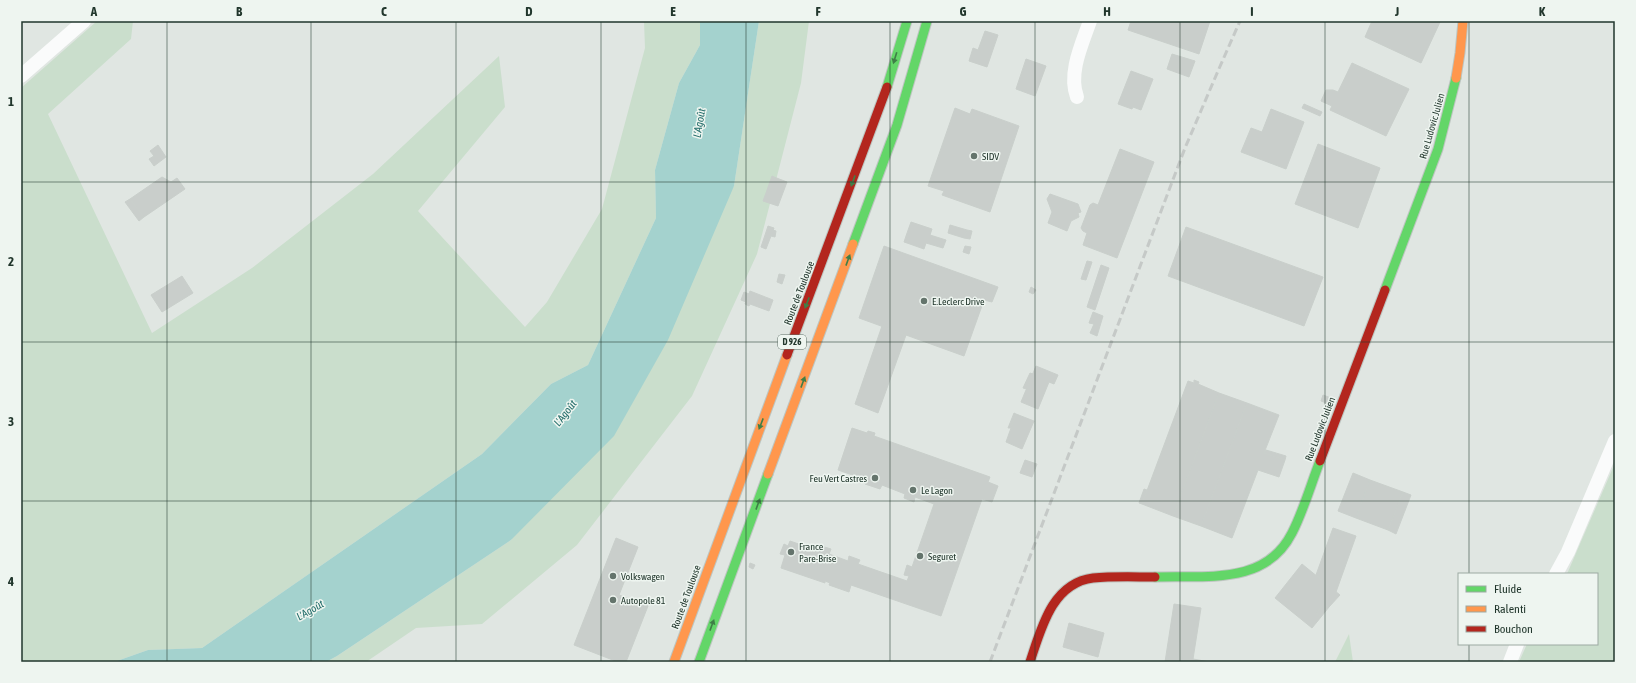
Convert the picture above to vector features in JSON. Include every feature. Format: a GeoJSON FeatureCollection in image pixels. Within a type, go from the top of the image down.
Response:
{"type":"FeatureCollection","features":[{"type":"Feature","properties":{"kind":"main road","name":"Route de Toulouse"},"geometry":{"type":"LineString","coordinates":[[674,662],[742,474],[884,96],[907,21]]}},
{"type":"Feature","properties":{"kind":"main road","name":"D 926"},"geometry":{"type":"LineString","coordinates":[[699,662],[897,125],[927,21]]}},
{"type":"Feature","properties":{"kind":"main road","name":"Rue Ludovic Julien"},"geometry":{"type":"LineString","coordinates":[[1030,662],[1048,613],[1056,600],[1066,589],[1079,582],[1092,578],[1225,575],[1246,573],[1265,565],[1288,542],[1438,149],[1450,105],[1459,62],[1463,21]]}},
{"type":"Feature","properties":{"kind":"street"},"geometry":{"type":"LineString","coordinates":[[21,76],[84,21]]}},
{"type":"Feature","properties":{"kind":"street"},"geometry":{"type":"LineString","coordinates":[[1077,97],[1074,83],[1076,68],[1090,21]]}},
{"type":"Feature","properties":{"kind":"street"},"geometry":{"type":"LineString","coordinates":[[1557,573],[1571,545],[1615,441]]}},
{"type":"Feature","properties":{"kind":"street"},"geometry":{"type":"LineString","coordinates":[[1510,662],[1517,645]]}},
{"type":"Feature","properties":{"kind":"green space"},"geometry":{"type":"Polygon","coordinates":[[[97,21],[133,21],[131,39],[48,114],[152,333],[252,268],[373,174],[499,56],[505,107],[418,211],[525,327],[547,302],[602,209],[645,48],[644,21],[700,21],[700,45],[679,83],[655,170],[656,218],[588,365],[551,384],[482,454],[202,648],[148,650],[114,662],[21,662],[21,88],[97,21]]]}},
{"type":"Feature","properties":{"kind":"green space"},"geometry":{"type":"Polygon","coordinates":[[[759,21],[809,21],[801,83],[757,254],[692,396],[577,545],[482,624],[416,628],[366,662],[326,662],[511,540],[734,186],[759,21]]]}},
{"type":"Feature","properties":{"kind":"green space"},"geometry":{"type":"Polygon","coordinates":[[[1615,463],[1615,662],[1519,662],[1527,645],[1598,645],[1598,573],[1567,573],[1615,463]]]}},
{"type":"Feature","properties":{"kind":"green space"},"geometry":{"type":"Polygon","coordinates":[[[1349,634],[1353,662],[1335,662],[1349,634]]]}},
{"type":"Feature","properties":{"kind":"water","name":"L'Agoût"},"geometry":{"type":"Polygon","coordinates":[[[700,21],[759,21],[734,186],[668,340],[614,436],[511,540],[326,662],[114,662],[148,650],[202,648],[482,454],[551,384],[588,365],[656,218],[655,170],[679,83],[700,45],[700,21]]]}},
{"type":"Feature","properties":{"kind":"building"},"geometry":{"type":"Polygon","coordinates":[[[1131,21],[1210,21],[1199,54],[1128,30],[1131,21]]]}},
{"type":"Feature","properties":{"kind":"building"},"geometry":{"type":"Polygon","coordinates":[[[1372,21],[1440,22],[1421,63],[1365,37],[1372,21]]]}},
{"type":"Feature","properties":{"kind":"building"},"geometry":{"type":"Polygon","coordinates":[[[985,31],[998,35],[987,67],[969,61],[973,48],[978,50],[985,31]]]}},
{"type":"Feature","properties":{"kind":"building"},"geometry":{"type":"Polygon","coordinates":[[[1172,54],[1195,61],[1189,77],[1167,69],[1172,54]]]}},
{"type":"Feature","properties":{"kind":"building"},"geometry":{"type":"Polygon","coordinates":[[[1026,59],[1046,66],[1035,96],[1016,89],[1026,59]]]}},
{"type":"Feature","properties":{"kind":"building"},"geometry":{"type":"Polygon","coordinates":[[[1352,63],[1409,89],[1386,136],[1330,110],[1332,106],[1321,101],[1326,90],[1338,92],[1352,63]]]}},
{"type":"Feature","properties":{"kind":"building"},"geometry":{"type":"Polygon","coordinates":[[[1131,71],[1153,79],[1141,110],[1133,107],[1132,109],[1118,104],[1131,71]]]}},
{"type":"Feature","properties":{"kind":"building"},"geometry":{"type":"Polygon","coordinates":[[[1304,104],[1322,112],[1320,116],[1302,108],[1304,104]]]}},
{"type":"Feature","properties":{"kind":"building","name":"SIDV"},"geometry":{"type":"Polygon","coordinates":[[[955,108],[970,114],[972,109],[1019,126],[990,212],[942,195],[944,191],[928,186],[955,108]]]}},
{"type":"Feature","properties":{"kind":"building"},"geometry":{"type":"Polygon","coordinates":[[[1271,109],[1304,122],[1286,169],[1241,152],[1251,128],[1262,132],[1271,109]]]}},
{"type":"Feature","properties":{"kind":"building"},"geometry":{"type":"Polygon","coordinates":[[[1318,144],[1380,168],[1358,228],[1295,204],[1318,144]]]}},
{"type":"Feature","properties":{"kind":"building"},"geometry":{"type":"Polygon","coordinates":[[[158,145],[166,157],[154,166],[149,159],[154,156],[150,151],[158,145]]]}},
{"type":"Feature","properties":{"kind":"building"},"geometry":{"type":"Polygon","coordinates":[[[1120,149],[1154,162],[1117,258],[1083,245],[1087,233],[1081,228],[1090,205],[1093,203],[1098,205],[1120,149]]]}},
{"type":"Feature","properties":{"kind":"building"},"geometry":{"type":"Polygon","coordinates":[[[772,176],[774,177],[768,194],[766,193],[772,176]]]}},
{"type":"Feature","properties":{"kind":"building"},"geometry":{"type":"Polygon","coordinates":[[[162,177],[171,182],[177,178],[185,189],[144,217],[130,199],[162,177]]]}},
{"type":"Feature","properties":{"kind":"building"},"geometry":{"type":"Polygon","coordinates":[[[774,177],[787,182],[778,206],[763,201],[766,193],[768,194],[774,177]]]}},
{"type":"Feature","properties":{"kind":"building"},"geometry":{"type":"Polygon","coordinates":[[[1050,194],[1078,204],[1081,212],[1078,213],[1079,217],[1071,221],[1067,231],[1048,223],[1052,212],[1047,199],[1050,194]]]}},
{"type":"Feature","properties":{"kind":"building"},"geometry":{"type":"Polygon","coordinates":[[[130,199],[144,217],[139,221],[125,202],[130,199]]]}},
{"type":"Feature","properties":{"kind":"building"},"geometry":{"type":"Polygon","coordinates":[[[911,222],[932,229],[930,235],[946,240],[943,248],[926,243],[924,249],[907,243],[909,237],[906,236],[911,222]]]}},
{"type":"Feature","properties":{"kind":"building"},"geometry":{"type":"Polygon","coordinates":[[[950,225],[967,230],[964,238],[948,233],[950,225]]]}},
{"type":"Feature","properties":{"kind":"building"},"geometry":{"type":"Polygon","coordinates":[[[768,226],[774,228],[766,249],[761,247],[768,226]]]}},
{"type":"Feature","properties":{"kind":"building"},"geometry":{"type":"Polygon","coordinates":[[[1186,227],[1323,277],[1304,326],[1168,276],[1186,227]]]}},
{"type":"Feature","properties":{"kind":"building"},"geometry":{"type":"Polygon","coordinates":[[[773,230],[776,231],[775,237],[771,236],[773,230]]]}},
{"type":"Feature","properties":{"kind":"building"},"geometry":{"type":"Polygon","coordinates":[[[967,230],[972,231],[970,239],[964,238],[967,230]]]}},
{"type":"Feature","properties":{"kind":"building"},"geometry":{"type":"Polygon","coordinates":[[[906,236],[909,237],[907,243],[904,242],[906,236]]]}},
{"type":"Feature","properties":{"kind":"building","name":"E.Leclerc Drive"},"geometry":{"type":"Polygon","coordinates":[[[884,246],[998,287],[992,302],[984,300],[964,356],[859,318],[884,246]]]}},
{"type":"Feature","properties":{"kind":"building"},"geometry":{"type":"Polygon","coordinates":[[[965,246],[971,247],[969,254],[963,252],[965,246]]]}},
{"type":"Feature","properties":{"kind":"building"},"geometry":{"type":"Polygon","coordinates":[[[1087,261],[1092,262],[1086,280],[1081,279],[1087,261]]]}},
{"type":"Feature","properties":{"kind":"building"},"geometry":{"type":"Polygon","coordinates":[[[1101,265],[1109,268],[1095,310],[1087,307],[1101,265]]]}},
{"type":"Feature","properties":{"kind":"building"},"geometry":{"type":"Polygon","coordinates":[[[779,274],[785,275],[782,284],[777,282],[779,274]]]}},
{"type":"Feature","properties":{"kind":"building"},"geometry":{"type":"Polygon","coordinates":[[[182,276],[193,293],[162,312],[151,295],[182,276]]]}},
{"type":"Feature","properties":{"kind":"building"},"geometry":{"type":"Polygon","coordinates":[[[1031,287],[1036,290],[1033,294],[1029,292],[1031,287]]]}},
{"type":"Feature","properties":{"kind":"building"},"geometry":{"type":"Polygon","coordinates":[[[750,291],[773,300],[769,311],[750,304],[749,306],[745,304],[750,291]]]}},
{"type":"Feature","properties":{"kind":"building"},"geometry":{"type":"Polygon","coordinates":[[[744,292],[749,294],[746,302],[741,300],[744,292]]]}},
{"type":"Feature","properties":{"kind":"building"},"geometry":{"type":"Polygon","coordinates":[[[1093,312],[1103,316],[1097,336],[1090,333],[1094,324],[1089,323],[1093,312]]]}},
{"type":"Feature","properties":{"kind":"building"},"geometry":{"type":"Polygon","coordinates":[[[882,326],[906,335],[878,413],[855,404],[882,326]]]}},
{"type":"Feature","properties":{"kind":"building"},"geometry":{"type":"Polygon","coordinates":[[[1036,366],[1058,375],[1054,384],[1049,382],[1038,409],[1021,402],[1036,366]]]}},
{"type":"Feature","properties":{"kind":"building"},"geometry":{"type":"Polygon","coordinates":[[[1030,373],[1033,374],[1027,389],[1023,388],[1030,373]]]}},
{"type":"Feature","properties":{"kind":"building"},"geometry":{"type":"Polygon","coordinates":[[[1194,380],[1199,382],[1198,384],[1219,393],[1173,516],[1142,504],[1188,381],[1194,383],[1194,380]]]}},
{"type":"Feature","properties":{"kind":"building"},"geometry":{"type":"Polygon","coordinates":[[[1219,393],[1247,403],[1201,526],[1173,516],[1219,393]]]}},
{"type":"Feature","properties":{"kind":"building"},"geometry":{"type":"Polygon","coordinates":[[[1323,395],[1331,398],[1329,404],[1321,401],[1323,395]]]}},
{"type":"Feature","properties":{"kind":"building"},"geometry":{"type":"Polygon","coordinates":[[[1247,403],[1279,415],[1264,453],[1285,460],[1279,477],[1258,470],[1232,538],[1201,526],[1247,403]]]}},
{"type":"Feature","properties":{"kind":"building"},"geometry":{"type":"Polygon","coordinates":[[[1014,413],[1016,414],[1011,428],[1008,428],[1014,413]]]}},
{"type":"Feature","properties":{"kind":"building"},"geometry":{"type":"Polygon","coordinates":[[[1016,414],[1034,421],[1022,449],[1006,442],[1016,414]]]}},
{"type":"Feature","properties":{"kind":"building"},"geometry":{"type":"Polygon","coordinates":[[[852,428],[867,433],[868,431],[875,433],[874,436],[990,477],[988,482],[998,486],[992,502],[982,499],[941,616],[851,585],[849,592],[829,585],[830,583],[825,581],[825,583],[781,568],[785,555],[780,554],[784,544],[788,546],[790,541],[819,551],[821,546],[831,549],[829,554],[848,561],[849,556],[860,560],[858,564],[907,581],[909,576],[904,575],[907,565],[912,567],[934,504],[915,497],[914,502],[904,498],[905,494],[882,485],[880,489],[865,484],[867,480],[838,470],[852,428]]]}},
{"type":"Feature","properties":{"kind":"building"},"geometry":{"type":"Polygon","coordinates":[[[1266,450],[1286,456],[1285,460],[1264,453],[1266,450]]]}},
{"type":"Feature","properties":{"kind":"building"},"geometry":{"type":"Polygon","coordinates":[[[1025,460],[1037,464],[1032,477],[1020,473],[1025,460]]]}},
{"type":"Feature","properties":{"kind":"building"},"geometry":{"type":"Polygon","coordinates":[[[1353,473],[1370,480],[1356,518],[1338,511],[1353,473]]]}},
{"type":"Feature","properties":{"kind":"building"},"geometry":{"type":"Polygon","coordinates":[[[1370,480],[1403,492],[1388,530],[1356,518],[1370,480]]]}},
{"type":"Feature","properties":{"kind":"building"},"geometry":{"type":"Polygon","coordinates":[[[1144,489],[1147,490],[1142,504],[1139,503],[1144,489]]]}},
{"type":"Feature","properties":{"kind":"building"},"geometry":{"type":"Polygon","coordinates":[[[1403,492],[1411,495],[1396,534],[1388,530],[1403,492]]]}},
{"type":"Feature","properties":{"kind":"building"},"geometry":{"type":"Polygon","coordinates":[[[1333,528],[1356,536],[1336,592],[1316,575],[1333,528]]]}},
{"type":"Feature","properties":{"kind":"building","name":"Autopole 81"},"geometry":{"type":"Polygon","coordinates":[[[616,538],[638,547],[619,595],[648,606],[626,662],[618,662],[574,645],[616,538]]]}},
{"type":"Feature","properties":{"kind":"building"},"geometry":{"type":"Polygon","coordinates":[[[750,563],[755,565],[753,569],[749,567],[750,563]]]}},
{"type":"Feature","properties":{"kind":"building"},"geometry":{"type":"Polygon","coordinates":[[[1302,564],[1340,595],[1329,607],[1324,604],[1316,613],[1321,617],[1312,628],[1275,598],[1302,564]]]}},
{"type":"Feature","properties":{"kind":"building"},"geometry":{"type":"Polygon","coordinates":[[[1174,604],[1201,608],[1193,659],[1210,662],[1165,662],[1174,604]]]}},
{"type":"Feature","properties":{"kind":"building"},"geometry":{"type":"Polygon","coordinates":[[[1324,604],[1329,607],[1321,617],[1316,613],[1324,604]]]}},
{"type":"Feature","properties":{"kind":"building"},"geometry":{"type":"Polygon","coordinates":[[[1069,623],[1104,633],[1098,657],[1063,647],[1069,623]]]}},
{"type":"Feature","properties":{"kind":"railway"},"geometry":{"type":"LineString","coordinates":[[990,662],[1185,148],[1240,21]]}},
{"type":"Feature","properties":{"kind":"traffic: fast"},"geometry":{"type":"LineString","coordinates":[[887,87],[907,21]]}},
{"type":"Feature","properties":{"kind":"traffic: fast"},"geometry":{"type":"LineString","coordinates":[[853,244],[897,125],[927,21]]}},
{"type":"Feature","properties":{"kind":"traffic: fast"},"geometry":{"type":"LineString","coordinates":[[1385,290],[1438,149],[1456,78]]}},
{"type":"Feature","properties":{"kind":"traffic: fast"},"geometry":{"type":"LineString","coordinates":[[1155,577],[1214,576],[1232,574],[1250,570],[1266,562],[1280,550],[1292,533],[1320,461]]}},
{"type":"Feature","properties":{"kind":"traffic: fast"},"geometry":{"type":"LineString","coordinates":[[699,662],[768,474]]}},
{"type":"Feature","properties":{"kind":"traffic: slow"},"geometry":{"type":"LineString","coordinates":[[1456,78],[1463,21]]}},
{"type":"Feature","properties":{"kind":"traffic: slow"},"geometry":{"type":"LineString","coordinates":[[768,474],[853,244]]}},
{"type":"Feature","properties":{"kind":"traffic: slow"},"geometry":{"type":"LineString","coordinates":[[674,662],[787,355]]}},
{"type":"Feature","properties":{"kind":"traffic: jam"},"geometry":{"type":"LineString","coordinates":[[787,355],[887,87]]}},
{"type":"Feature","properties":{"kind":"traffic: jam"},"geometry":{"type":"LineString","coordinates":[[1320,461],[1385,290]]}},
{"type":"Feature","properties":{"kind":"traffic: jam"},"geometry":{"type":"LineString","coordinates":[[1030,662],[1044,622],[1050,610],[1058,598],[1067,589],[1079,582],[1093,578],[1155,577]]}},
{"type":"Feature","properties":{"kind":"place","name":"SIDV"},"geometry":{"type":"Point","coordinates":[974,156]}},
{"type":"Feature","properties":{"kind":"place","name":"E.Leclerc Drive"},"geometry":{"type":"Point","coordinates":[924,301]}},
{"type":"Feature","properties":{"kind":"place","name":"Feu Vert Castres"},"geometry":{"type":"Point","coordinates":[875,478]}},
{"type":"Feature","properties":{"kind":"place","name":"Le Lagon"},"geometry":{"type":"Point","coordinates":[913,490]}},
{"type":"Feature","properties":{"kind":"place","name":"France Pare-Brise"},"geometry":{"type":"Point","coordinates":[791,552]}},
{"type":"Feature","properties":{"kind":"place","name":"Seguret"},"geometry":{"type":"Point","coordinates":[920,556]}},
{"type":"Feature","properties":{"kind":"place","name":"Volkswagen"},"geometry":{"type":"Point","coordinates":[613,576]}},
{"type":"Feature","properties":{"kind":"place","name":"Autopole 81"},"geometry":{"type":"Point","coordinates":[613,600]}}]}
